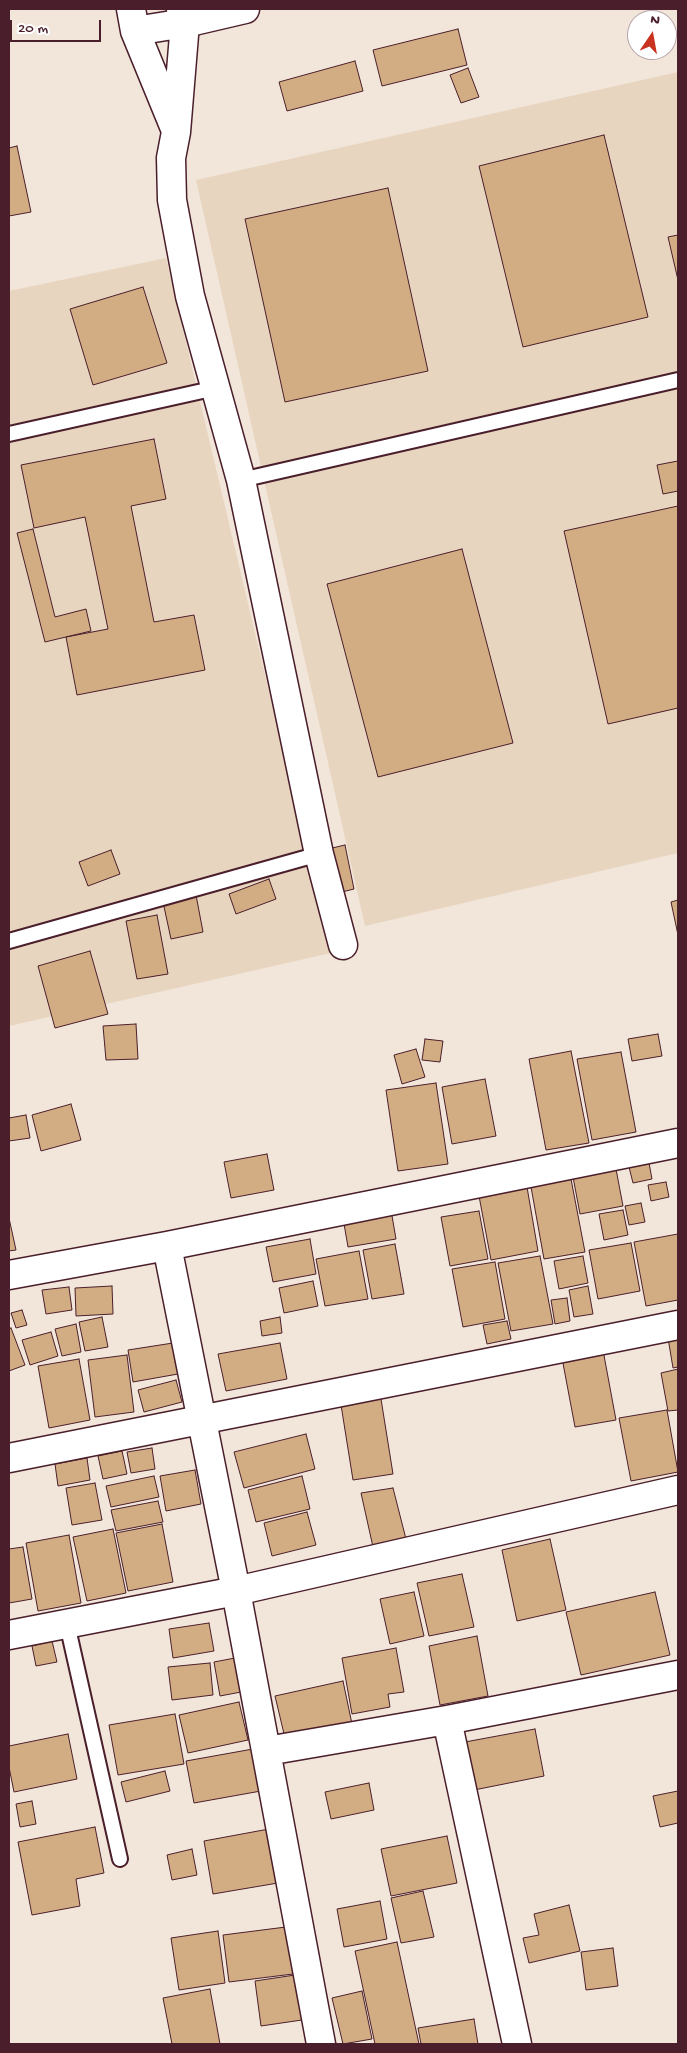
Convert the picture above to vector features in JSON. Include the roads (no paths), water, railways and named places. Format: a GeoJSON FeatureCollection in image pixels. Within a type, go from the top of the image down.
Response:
{"type":"FeatureCollection","features":[{"type":"Feature","properties":{"kind":"street"},"geometry":{"type":"LineString","coordinates":[[176,132],[133,20],[244,9]]}},
{"type":"Feature","properties":{"kind":"street"},"geometry":{"type":"LineString","coordinates":[[183,16],[176,132],[171,158],[172,200],[190,296],[240,480],[319,854],[342,945]]}},
{"type":"Feature","properties":{"kind":"street"},"geometry":{"type":"LineString","coordinates":[[9,1275],[677,1149]]}},
{"type":"Feature","properties":{"kind":"street"},"geometry":{"type":"LineString","coordinates":[[167,1246],[236,1590],[321,2044]]}},
{"type":"Feature","properties":{"kind":"street"},"geometry":{"type":"LineString","coordinates":[[9,1458],[678,1326]]}},
{"type":"Feature","properties":{"kind":"street"},"geometry":{"type":"LineString","coordinates":[[9,1635],[236,1590],[678,1490]]}},
{"type":"Feature","properties":{"kind":"street"},"geometry":{"type":"LineString","coordinates":[[266,1751],[447,1720],[678,1675]]}},
{"type":"Feature","properties":{"kind":"street"},"geometry":{"type":"LineString","coordinates":[[447,1720],[518,2044]]}},
{"type":"Feature","properties":{"kind":"lane"},"geometry":{"type":"LineString","coordinates":[[240,480],[678,380]]}},
{"type":"Feature","properties":{"kind":"lane"},"geometry":{"type":"LineString","coordinates":[[9,434],[216,388]]}},
{"type":"Feature","properties":{"kind":"lane"},"geometry":{"type":"LineString","coordinates":[[9,941],[319,854]]}},
{"type":"Feature","properties":{"kind":"lane"},"geometry":{"type":"LineString","coordinates":[[67,1624],[120,1859]]}}]}
